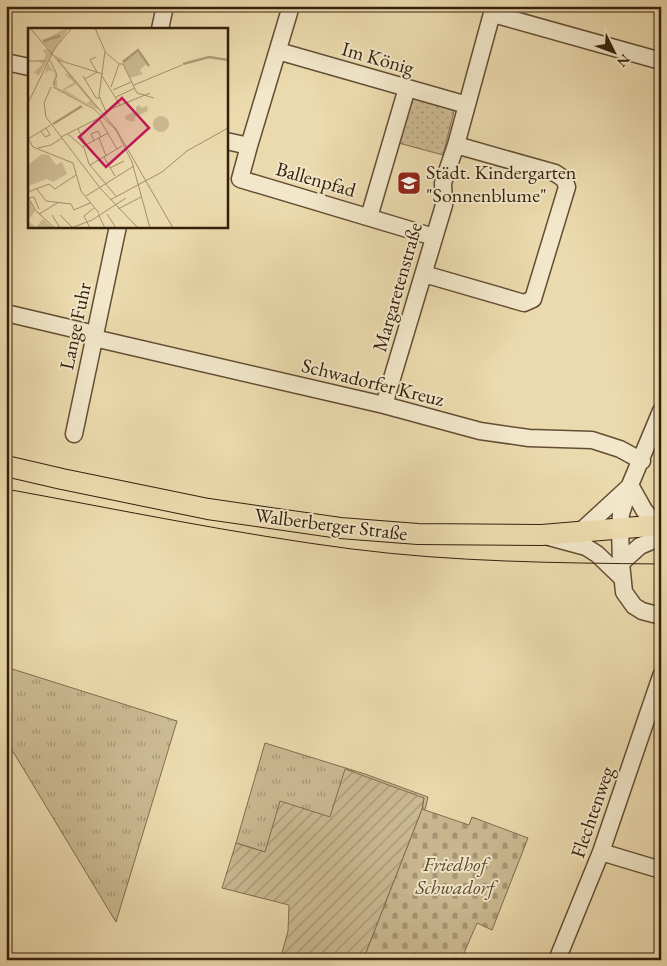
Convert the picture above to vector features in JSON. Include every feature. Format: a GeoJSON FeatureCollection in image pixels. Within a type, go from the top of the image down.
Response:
{"type":"FeatureCollection","features":[{"type":"Feature","properties":{"kind":"main road","name":"Walberberger Straße"},"geometry":{"type":"LineString","coordinates":[[6,466],[208,509],[340,528],[418,534],[542,535],[583,539],[620,528],[659,529]]}},
{"type":"Feature","properties":{"kind":"street"},"geometry":{"type":"LineString","coordinates":[[160,28],[165,6]]}},
{"type":"Feature","properties":{"kind":"street"},"geometry":{"type":"LineString","coordinates":[[228,141],[249,146],[292,6]]}},
{"type":"Feature","properties":{"kind":"street"},"geometry":{"type":"LineString","coordinates":[[494,10],[661,61]]}},
{"type":"Feature","properties":{"kind":"street","name":"Margaretenstraße"},"geometry":{"type":"LineString","coordinates":[[384,405],[444,205],[443,183],[456,145],[494,10]]}},
{"type":"Feature","properties":{"kind":"street","name":"Im König"},"geometry":{"type":"LineString","coordinates":[[278,51],[466,105]]}},
{"type":"Feature","properties":{"kind":"street"},"geometry":{"type":"LineString","coordinates":[[6,62],[28,67]]}},
{"type":"Feature","properties":{"kind":"street"},"geometry":{"type":"LineString","coordinates":[[369,217],[407,88]]}},
{"type":"Feature","properties":{"kind":"street"},"geometry":{"type":"LineString","coordinates":[[424,274],[524,303],[533,298],[567,188],[564,179],[555,173],[456,145]]}},
{"type":"Feature","properties":{"kind":"street","name":"Ballenpfad"},"geometry":{"type":"LineString","coordinates":[[249,146],[240,179],[434,237]]}},
{"type":"Feature","properties":{"kind":"street","name":"Lange Fuhr"},"geometry":{"type":"LineString","coordinates":[[74,434],[118,228]]}},
{"type":"Feature","properties":{"kind":"street","name":"Schwadorfer Kreuz"},"geometry":{"type":"LineString","coordinates":[[6,313],[480,430],[529,438],[592,440],[620,449],[642,461]]}},
{"type":"Feature","properties":{"kind":"street"},"geometry":{"type":"LineString","coordinates":[[661,411],[642,461],[630,485],[621,514],[620,528],[624,592],[634,606],[642,611],[661,616]]}},
{"type":"Feature","properties":{"kind":"street"},"geometry":{"type":"LineString","coordinates":[[622,571],[640,546],[659,529],[644,510],[630,485]]}},
{"type":"Feature","properties":{"kind":"street"},"geometry":{"type":"LineString","coordinates":[[622,571],[597,554],[583,539],[600,515],[630,485]]}},
{"type":"Feature","properties":{"kind":"street","name":"Flechtenweg"},"geometry":{"type":"LineString","coordinates":[[557,960],[601,852],[661,676]]}},
{"type":"Feature","properties":{"kind":"street"},"geometry":{"type":"LineString","coordinates":[[601,852],[661,870]]}},
{"type":"Feature","properties":{"kind":"green space"},"geometry":{"type":"Polygon","coordinates":[[[409,96],[452,108],[454,111],[443,155],[395,142],[409,96]]]}},
{"type":"Feature","properties":{"kind":"green space"},"geometry":{"type":"Polygon","coordinates":[[[6,667],[177,721],[116,922],[6,740],[6,667]]]}},
{"type":"Feature","properties":{"kind":"green space"},"geometry":{"type":"Polygon","coordinates":[[[265,743],[365,774],[428,797],[425,810],[422,809],[424,798],[330,817],[265,852],[236,843],[265,743]]]}},
{"type":"Feature","properties":{"kind":"green space"},"geometry":{"type":"Polygon","coordinates":[[[345,769],[424,798],[422,809],[363,960],[280,960],[288,931],[289,905],[222,888],[236,843],[265,852],[280,801],[330,817],[345,769]]]}},
{"type":"Feature","properties":{"kind":"green space","name":"Friedhof Schwadorf"},"geometry":{"type":"Polygon","coordinates":[[[422,809],[469,825],[472,817],[528,838],[492,930],[477,923],[461,960],[363,960],[422,809]]]}},
{"type":"Feature","properties":{"kind":"tram line"},"geometry":{"type":"LineString","coordinates":[[6,489],[222,529],[352,549],[467,559],[661,564]]}},
{"type":"Feature","properties":{"kind":"place","name":"Städt. Kindergarten \"Sonnenblume\""},"geometry":{"type":"Point","coordinates":[409,183]}}]}
